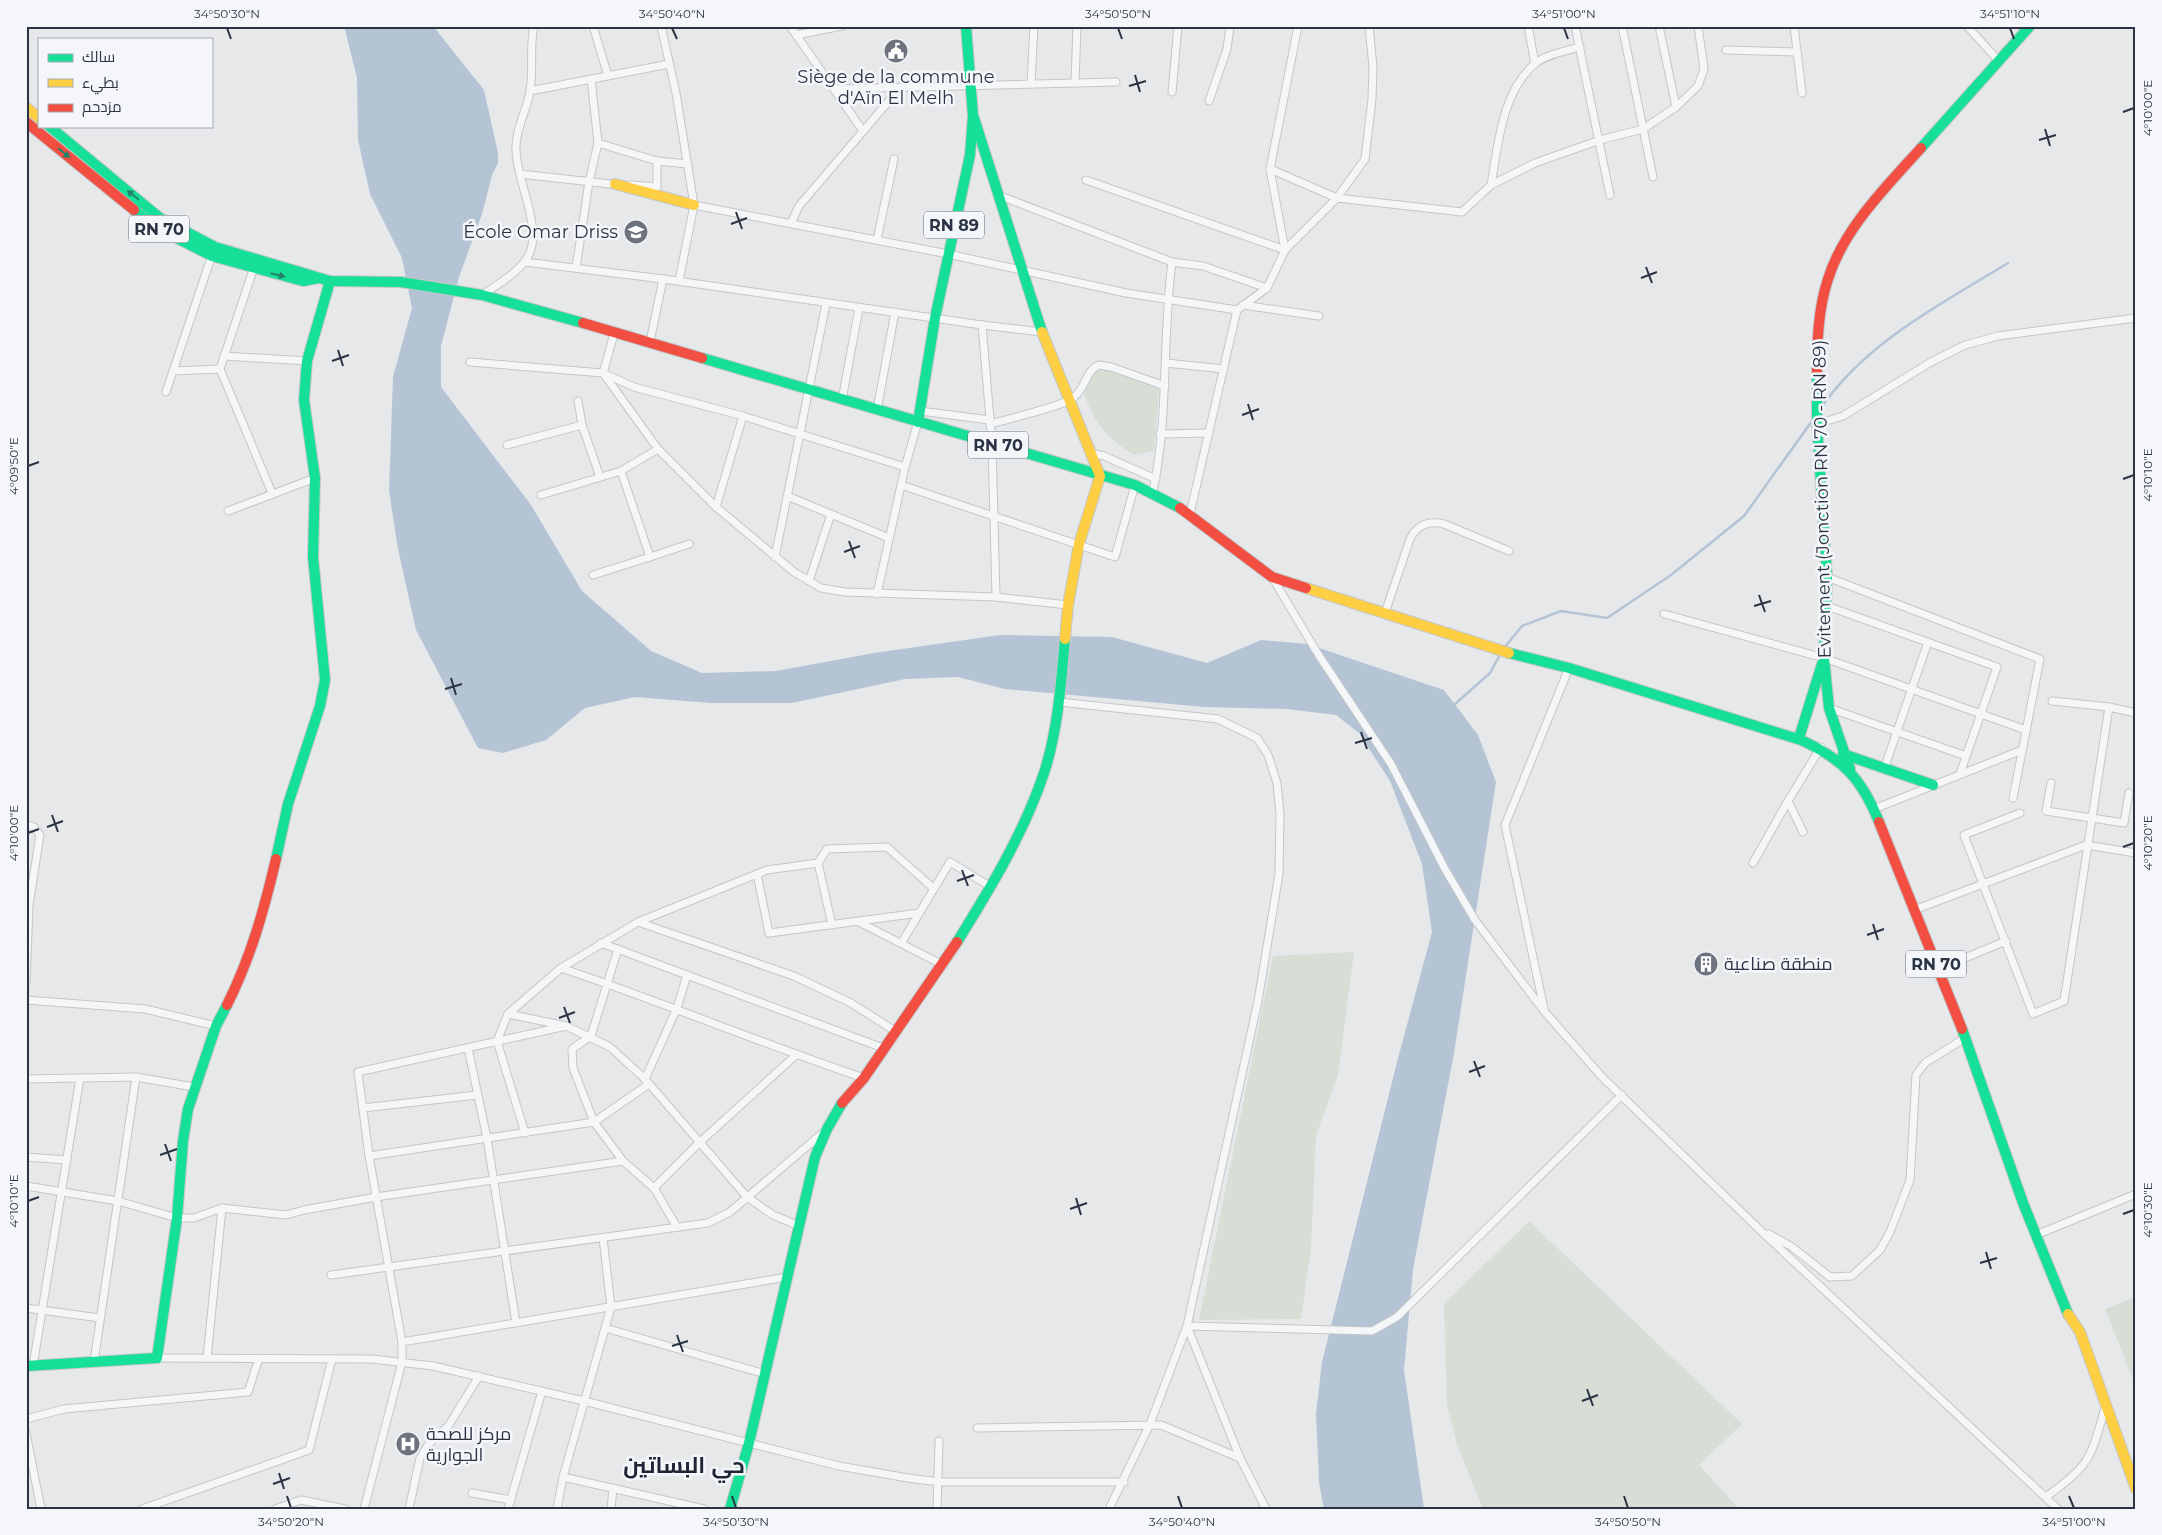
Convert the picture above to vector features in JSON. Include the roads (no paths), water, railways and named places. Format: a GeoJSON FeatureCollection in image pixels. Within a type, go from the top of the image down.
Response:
{"type":"FeatureCollection","features":[{"type":"Feature","properties":{"kind":"main road","name":"RN 89"},"geometry":{"type":"LineString","coordinates":[[919,417],[934,318],[970,155],[973,116],[966,26]]}},
{"type":"Feature","properties":{"kind":"main road","name":"Evitement (Jonction RN 70 - RN 89)"},"geometry":{"type":"LineString","coordinates":[[1852,772],[1843,754],[1829,708],[1824,658],[1826,577],[1817,424],[1817,353],[1822,305],[1828,278],[1845,241],[1873,202],[2030,26]]}},
{"type":"Feature","properties":{"kind":"main road"},"geometry":{"type":"LineString","coordinates":[[26,107],[38,117]]}},
{"type":"Feature","properties":{"kind":"main road"},"geometry":{"type":"LineString","coordinates":[[730,1509],[766,1374],[815,1157],[827,1129],[842,1103],[864,1078],[883,1048],[943,965],[992,887],[1044,774],[1059,699],[1068,605],[1079,544],[1100,476],[1042,332],[973,116]]}},
{"type":"Feature","properties":{"kind":"main road","name":"RN 70"},"geometry":{"type":"LineString","coordinates":[[26,122],[38,126]]}},
{"type":"Feature","properties":{"kind":"main road","name":"RN 70"},"geometry":{"type":"LineString","coordinates":[[47,129],[158,222],[213,252],[254,265],[305,272],[330,281],[402,282],[478,295],[614,334],[650,342],[808,391],[877,410],[919,417],[992,443],[1153,491],[1190,514],[1246,560],[1272,577],[1496,649],[1569,668],[1799,738],[1821,747],[1852,772],[1869,796],[1965,1038],[2036,1235],[2066,1310],[2080,1332],[2105,1408],[2136,1489]]}},
{"type":"Feature","properties":{"kind":"main road"},"geometry":{"type":"LineString","coordinates":[[615,184],[694,205]]}},
{"type":"Feature","properties":{"kind":"main road"},"geometry":{"type":"LineString","coordinates":[[30,1366],[157,1358],[177,1218],[183,1141],[194,1087],[216,1026],[244,969],[263,916],[288,804],[320,706],[323,689],[323,652],[316,606],[312,556],[315,478],[304,400],[307,361],[330,281]]}},
{"type":"Feature","properties":{"kind":"main road"},"geometry":{"type":"LineString","coordinates":[[1799,738],[1824,658]]}},
{"type":"Feature","properties":{"kind":"main road"},"geometry":{"type":"LineString","coordinates":[[1843,754],[1934,785]]}},
{"type":"Feature","properties":{"kind":"street"},"geometry":{"type":"LineString","coordinates":[[478,295],[506,280],[525,262],[532,248],[534,222],[520,174],[516,146],[530,91],[534,26]]}},
{"type":"Feature","properties":{"kind":"street"},"geometry":{"type":"LineString","coordinates":[[593,26],[608,76]]}},
{"type":"Feature","properties":{"kind":"street"},"geometry":{"type":"LineString","coordinates":[[661,26],[688,164],[694,205],[679,281]]}},
{"type":"Feature","properties":{"kind":"street"},"geometry":{"type":"LineString","coordinates":[[790,26],[863,131]]}},
{"type":"Feature","properties":{"kind":"street"},"geometry":{"type":"LineString","coordinates":[[796,35],[842,26]]}},
{"type":"Feature","properties":{"kind":"street"},"geometry":{"type":"LineString","coordinates":[[1031,84],[1034,26]]}},
{"type":"Feature","properties":{"kind":"street"},"geometry":{"type":"LineString","coordinates":[[1074,83],[1077,26]]}},
{"type":"Feature","properties":{"kind":"street"},"geometry":{"type":"LineString","coordinates":[[1172,92],[1178,26]]}},
{"type":"Feature","properties":{"kind":"street"},"geometry":{"type":"LineString","coordinates":[[1209,101],[1227,50],[1230,26]]}},
{"type":"Feature","properties":{"kind":"street"},"geometry":{"type":"LineString","coordinates":[[1285,250],[1270,169],[1298,26]]}},
{"type":"Feature","properties":{"kind":"street"},"geometry":{"type":"LineString","coordinates":[[1190,514],[1240,307],[1267,288],[1285,250],[1337,198],[1365,159],[1372,99],[1373,67],[1369,26]]}},
{"type":"Feature","properties":{"kind":"street"},"geometry":{"type":"LineString","coordinates":[[1528,26],[1535,64]]}},
{"type":"Feature","properties":{"kind":"street"},"geometry":{"type":"LineString","coordinates":[[1575,26],[1610,195]]}},
{"type":"Feature","properties":{"kind":"street"},"geometry":{"type":"LineString","coordinates":[[1622,26],[1653,177]]}},
{"type":"Feature","properties":{"kind":"street"},"geometry":{"type":"LineString","coordinates":[[1659,26],[1676,107]]}},
{"type":"Feature","properties":{"kind":"street"},"geometry":{"type":"LineString","coordinates":[[1270,169],[1337,198],[1462,212],[1491,185],[1535,163],[1600,140],[1643,129],[1676,107],[1698,86],[1704,69],[1698,26]]}},
{"type":"Feature","properties":{"kind":"street"},"geometry":{"type":"LineString","coordinates":[[1794,26],[1802,93]]}},
{"type":"Feature","properties":{"kind":"street"},"geometry":{"type":"LineString","coordinates":[[1967,26],[1998,60]]}},
{"type":"Feature","properties":{"kind":"street"},"geometry":{"type":"LineString","coordinates":[[1491,185],[1500,135],[1513,90],[1535,64],[1544,58],[1580,47]]}},
{"type":"Feature","properties":{"kind":"street"},"geometry":{"type":"LineString","coordinates":[[1726,50],[1797,52]]}},
{"type":"Feature","properties":{"kind":"street"},"geometry":{"type":"LineString","coordinates":[[530,91],[669,64]]}},
{"type":"Feature","properties":{"kind":"street"},"geometry":{"type":"LineString","coordinates":[[576,268],[598,143],[591,79]]}},
{"type":"Feature","properties":{"kind":"street"},"geometry":{"type":"LineString","coordinates":[[834,89],[1116,82]]}},
{"type":"Feature","properties":{"kind":"street"},"geometry":{"type":"LineString","coordinates":[[791,223],[798,206],[900,88]]}},
{"type":"Feature","properties":{"kind":"street"},"geometry":{"type":"LineString","coordinates":[[598,143],[658,161],[688,164]]}},
{"type":"Feature","properties":{"kind":"street"},"geometry":{"type":"LineString","coordinates":[[877,240],[894,159]]}},
{"type":"Feature","properties":{"kind":"street"},"geometry":{"type":"LineString","coordinates":[[520,174],[657,187],[658,161]]}},
{"type":"Feature","properties":{"kind":"street"},"geometry":{"type":"LineString","coordinates":[[1086,180],[1285,250]]}},
{"type":"Feature","properties":{"kind":"street"},"geometry":{"type":"LineString","coordinates":[[997,195],[1172,262],[1203,266],[1267,288]]}},
{"type":"Feature","properties":{"kind":"street"},"geometry":{"type":"LineString","coordinates":[[694,205],[1167,299],[1319,316]]}},
{"type":"Feature","properties":{"kind":"street"},"geometry":{"type":"LineString","coordinates":[[166,392],[213,252]]}},
{"type":"Feature","properties":{"kind":"street"},"geometry":{"type":"LineString","coordinates":[[525,262],[679,281],[826,304],[1042,332]]}},
{"type":"Feature","properties":{"kind":"street"},"geometry":{"type":"LineString","coordinates":[[1153,491],[1156,479],[1165,386],[1167,299],[1172,262]]}},
{"type":"Feature","properties":{"kind":"street"},"geometry":{"type":"LineString","coordinates":[[254,265],[220,369],[272,493]]}},
{"type":"Feature","properties":{"kind":"street"},"geometry":{"type":"LineString","coordinates":[[650,342],[664,279]]}},
{"type":"Feature","properties":{"kind":"street"},"geometry":{"type":"LineString","coordinates":[[775,557],[826,304]]}},
{"type":"Feature","properties":{"kind":"street"},"geometry":{"type":"LineString","coordinates":[[842,400],[859,308]]}},
{"type":"Feature","properties":{"kind":"street"},"geometry":{"type":"LineString","coordinates":[[877,410],[895,312]]}},
{"type":"Feature","properties":{"kind":"street"},"geometry":{"type":"LineString","coordinates":[[1817,424],[1843,416],[1931,362],[1965,345],[1998,336],[2136,318]]}},
{"type":"Feature","properties":{"kind":"street"},"geometry":{"type":"LineString","coordinates":[[982,325],[992,443],[996,597]]}},
{"type":"Feature","properties":{"kind":"street"},"geometry":{"type":"LineString","coordinates":[[603,373],[614,334]]}},
{"type":"Feature","properties":{"kind":"street"},"geometry":{"type":"LineString","coordinates":[[224,356],[307,361]]}},
{"type":"Feature","properties":{"kind":"street"},"geometry":{"type":"LineString","coordinates":[[470,362],[603,373],[634,387],[743,416],[905,467]]}},
{"type":"Feature","properties":{"kind":"street"},"geometry":{"type":"LineString","coordinates":[[1166,363],[1224,369]]}},
{"type":"Feature","properties":{"kind":"street"},"geometry":{"type":"LineString","coordinates":[[877,594],[900,485],[919,417],[990,422],[1070,400],[1081,391],[1090,372],[1099,365],[1111,367],[1165,386]]}},
{"type":"Feature","properties":{"kind":"street"},"geometry":{"type":"LineString","coordinates":[[173,371],[220,369]]}},
{"type":"Feature","properties":{"kind":"street"},"geometry":{"type":"LineString","coordinates":[[603,373],[658,449],[716,507],[775,557],[821,588],[877,594],[996,597],[1068,605]]}},
{"type":"Feature","properties":{"kind":"street"},"geometry":{"type":"LineString","coordinates":[[578,401],[582,425],[600,477]]}},
{"type":"Feature","properties":{"kind":"street"},"geometry":{"type":"LineString","coordinates":[[716,507],[743,416]]}},
{"type":"Feature","properties":{"kind":"street"},"geometry":{"type":"LineString","coordinates":[[507,446],[582,425]]}},
{"type":"Feature","properties":{"kind":"street"},"geometry":{"type":"LineString","coordinates":[[1160,434],[1209,433]]}},
{"type":"Feature","properties":{"kind":"street"},"geometry":{"type":"LineString","coordinates":[[541,495],[620,471],[658,449]]}},
{"type":"Feature","properties":{"kind":"street"},"geometry":{"type":"LineString","coordinates":[[1092,453],[1156,479]]}},
{"type":"Feature","properties":{"kind":"street"},"geometry":{"type":"LineString","coordinates":[[620,471],[650,557]]}},
{"type":"Feature","properties":{"kind":"street"},"geometry":{"type":"LineString","coordinates":[[228,512],[272,493],[315,478]]}},
{"type":"Feature","properties":{"kind":"street"},"geometry":{"type":"LineString","coordinates":[[900,485],[1115,557],[1135,485]]}},
{"type":"Feature","properties":{"kind":"street"},"geometry":{"type":"LineString","coordinates":[[787,496],[889,538]]}},
{"type":"Feature","properties":{"kind":"street"},"geometry":{"type":"LineString","coordinates":[[809,581],[831,514]]}},
{"type":"Feature","properties":{"kind":"street"},"geometry":{"type":"LineString","coordinates":[[1385,613],[1410,539],[1413,533],[1423,524],[1430,522],[1444,524],[1509,551]]}},
{"type":"Feature","properties":{"kind":"street"},"geometry":{"type":"LineString","coordinates":[[592,575],[689,544]]}},
{"type":"Feature","properties":{"kind":"street"},"geometry":{"type":"LineString","coordinates":[[1272,577],[1318,654],[1391,764],[1445,870],[1475,920],[1544,1011],[1602,1077],[1760,1230],[2058,1509]]}},
{"type":"Feature","properties":{"kind":"street"},"geometry":{"type":"LineString","coordinates":[[1826,577],[2040,658],[2013,798]]}},
{"type":"Feature","properties":{"kind":"street"},"geometry":{"type":"LineString","coordinates":[[1824,606],[1997,667],[1960,774]]}},
{"type":"Feature","properties":{"kind":"street"},"geometry":{"type":"LineString","coordinates":[[1664,614],[1824,658],[2026,730]]}},
{"type":"Feature","properties":{"kind":"street"},"geometry":{"type":"LineString","coordinates":[[1884,769],[1928,642]]}},
{"type":"Feature","properties":{"kind":"street"},"geometry":{"type":"LineString","coordinates":[[1544,1011],[1505,825],[1569,668]]}},
{"type":"Feature","properties":{"kind":"street"},"geometry":{"type":"LineString","coordinates":[[1059,699],[1218,719],[1256,738],[1268,755],[1277,783],[1280,814],[1278,884],[1258,1001],[1187,1326],[1150,1424],[1110,1509]]}},
{"type":"Feature","properties":{"kind":"street"},"geometry":{"type":"LineString","coordinates":[[2052,701],[2109,707],[2136,713]]}},
{"type":"Feature","properties":{"kind":"street"},"geometry":{"type":"LineString","coordinates":[[2020,813],[1964,835],[2033,1014],[2064,1002],[2086,845],[2109,707]]}},
{"type":"Feature","properties":{"kind":"street"},"geometry":{"type":"LineString","coordinates":[[1829,708],[1966,756]]}},
{"type":"Feature","properties":{"kind":"street"},"geometry":{"type":"LineString","coordinates":[[1754,863],[1788,801],[1821,747]]}},
{"type":"Feature","properties":{"kind":"street"},"geometry":{"type":"LineString","coordinates":[[1874,809],[2022,750]]}},
{"type":"Feature","properties":{"kind":"street"},"geometry":{"type":"LineString","coordinates":[[2051,783],[2046,811],[2124,823],[2129,793]]}},
{"type":"Feature","properties":{"kind":"street"},"geometry":{"type":"LineString","coordinates":[[1788,801],[1803,832]]}},
{"type":"Feature","properties":{"kind":"street"},"geometry":{"type":"LineString","coordinates":[[26,825],[34,827],[40,835],[28,905],[26,982]]}},
{"type":"Feature","properties":{"kind":"street"},"geometry":{"type":"LineString","coordinates":[[1914,910],[2086,845],[2136,854]]}},
{"type":"Feature","properties":{"kind":"street"},"geometry":{"type":"LineString","coordinates":[[832,924],[818,863],[827,849],[887,847],[933,888]]}},
{"type":"Feature","properties":{"kind":"street"},"geometry":{"type":"LineString","coordinates":[[902,942],[950,862],[992,887]]}},
{"type":"Feature","properties":{"kind":"street"},"geometry":{"type":"LineString","coordinates":[[525,1133],[497,1042],[508,1014],[561,968],[638,922],[767,870],[818,863]]}},
{"type":"Feature","properties":{"kind":"street"},"geometry":{"type":"LineString","coordinates":[[757,874],[769,933],[919,913]]}},
{"type":"Feature","properties":{"kind":"street"},"geometry":{"type":"LineString","coordinates":[[858,921],[902,942],[943,965]]}},
{"type":"Feature","properties":{"kind":"street"},"geometry":{"type":"LineString","coordinates":[[638,922],[794,976],[851,1003],[896,1031]]}},
{"type":"Feature","properties":{"kind":"street"},"geometry":{"type":"LineString","coordinates":[[1938,969],[2006,941]]}},
{"type":"Feature","properties":{"kind":"street"},"geometry":{"type":"LineString","coordinates":[[601,943],[883,1048]]}},
{"type":"Feature","properties":{"kind":"street"},"geometry":{"type":"LineString","coordinates":[[618,949],[591,1036],[572,1049],[573,1068],[594,1122],[623,1161],[654,1188],[677,1227]]}},
{"type":"Feature","properties":{"kind":"street"},"geometry":{"type":"LineString","coordinates":[[561,968],[677,1008],[796,1055],[864,1078]]}},
{"type":"Feature","properties":{"kind":"street"},"geometry":{"type":"LineString","coordinates":[[369,1156],[594,1122],[647,1082],[677,1008],[687,975]]}},
{"type":"Feature","properties":{"kind":"street"},"geometry":{"type":"LineString","coordinates":[[26,1000],[145,1009],[216,1026]]}},
{"type":"Feature","properties":{"kind":"street"},"geometry":{"type":"LineString","coordinates":[[508,1014],[566,1026],[591,1036],[610,1047],[647,1082],[747,1197],[773,1215],[798,1226]]}},
{"type":"Feature","properties":{"kind":"street"},"geometry":{"type":"LineString","coordinates":[[364,1509],[402,1362],[402,1342],[369,1156],[358,1072],[566,1026]]}},
{"type":"Feature","properties":{"kind":"street"},"geometry":{"type":"LineString","coordinates":[[1760,1230],[1792,1247],[1830,1277],[1843,1278],[1852,1276],[1859,1271],[1880,1250],[1890,1232],[1910,1180],[1916,1075],[1925,1064],[1965,1038]]}},
{"type":"Feature","properties":{"kind":"street"},"geometry":{"type":"LineString","coordinates":[[468,1048],[487,1138],[516,1323]]}},
{"type":"Feature","properties":{"kind":"street"},"geometry":{"type":"LineString","coordinates":[[654,1188],[699,1142],[796,1055]]}},
{"type":"Feature","properties":{"kind":"street"},"geometry":{"type":"LineString","coordinates":[[94,1362],[136,1077]]}},
{"type":"Feature","properties":{"kind":"street"},"geometry":{"type":"LineString","coordinates":[[26,1079],[136,1077],[194,1087]]}},
{"type":"Feature","properties":{"kind":"street"},"geometry":{"type":"LineString","coordinates":[[30,1366],[42,1310],[80,1078]]}},
{"type":"Feature","properties":{"kind":"street"},"geometry":{"type":"LineString","coordinates":[[363,1108],[477,1095]]}},
{"type":"Feature","properties":{"kind":"street"},"geometry":{"type":"LineString","coordinates":[[1187,1326],[1372,1331],[1397,1317],[1622,1096]]}},
{"type":"Feature","properties":{"kind":"street"},"geometry":{"type":"LineString","coordinates":[[331,1275],[708,1223],[730,1212],[827,1129]]}},
{"type":"Feature","properties":{"kind":"street"},"geometry":{"type":"LineString","coordinates":[[26,1157],[66,1160]]}},
{"type":"Feature","properties":{"kind":"street"},"geometry":{"type":"LineString","coordinates":[[26,1186],[118,1201],[177,1218],[194,1218],[222,1208],[286,1215],[376,1197],[623,1161]]}},
{"type":"Feature","properties":{"kind":"street"},"geometry":{"type":"LineString","coordinates":[[2036,1235],[2136,1194]]}},
{"type":"Feature","properties":{"kind":"street"},"geometry":{"type":"LineString","coordinates":[[207,1358],[222,1208]]}},
{"type":"Feature","properties":{"kind":"street"},"geometry":{"type":"LineString","coordinates":[[557,1509],[563,1477],[612,1307],[603,1238]]}},
{"type":"Feature","properties":{"kind":"street"},"geometry":{"type":"LineString","coordinates":[[402,1342],[787,1277]]}},
{"type":"Feature","properties":{"kind":"street"},"geometry":{"type":"LineString","coordinates":[[26,1308],[100,1318]]}},
{"type":"Feature","properties":{"kind":"street"},"geometry":{"type":"LineString","coordinates":[[1187,1326],[1240,1458],[1266,1509]]}},
{"type":"Feature","properties":{"kind":"street"},"geometry":{"type":"LineString","coordinates":[[605,1328],[766,1374]]}},
{"type":"Feature","properties":{"kind":"street"},"geometry":{"type":"LineString","coordinates":[[157,1358],[372,1359],[402,1362],[433,1366],[479,1376],[839,1466],[939,1482],[1124,1482]]}},
{"type":"Feature","properties":{"kind":"street"},"geometry":{"type":"LineString","coordinates":[[26,1419],[64,1409],[248,1392],[258,1358]]}},
{"type":"Feature","properties":{"kind":"street"},"geometry":{"type":"LineString","coordinates":[[142,1509],[309,1450],[332,1359]]}},
{"type":"Feature","properties":{"kind":"street"},"geometry":{"type":"LineString","coordinates":[[408,1509],[420,1458],[428,1445],[450,1425],[479,1376]]}},
{"type":"Feature","properties":{"kind":"street"},"geometry":{"type":"LineString","coordinates":[[508,1509],[542,1391]]}},
{"type":"Feature","properties":{"kind":"street"},"geometry":{"type":"LineString","coordinates":[[2046,1497],[2073,1477],[2088,1460],[2105,1408]]}},
{"type":"Feature","properties":{"kind":"street"},"geometry":{"type":"LineString","coordinates":[[977,1428],[1161,1425],[1240,1458]]}},
{"type":"Feature","properties":{"kind":"street"},"geometry":{"type":"LineString","coordinates":[[26,1433],[41,1509]]}},
{"type":"Feature","properties":{"kind":"street"},"geometry":{"type":"LineString","coordinates":[[937,1509],[939,1441]]}},
{"type":"Feature","properties":{"kind":"street"},"geometry":{"type":"LineString","coordinates":[[563,1477],[704,1509]]}},
{"type":"Feature","properties":{"kind":"street"},"geometry":{"type":"LineString","coordinates":[[610,1509],[613,1488]]}},
{"type":"Feature","properties":{"kind":"street"},"geometry":{"type":"LineString","coordinates":[[472,1493],[511,1500]]}},
{"type":"Feature","properties":{"kind":"street"},"geometry":{"type":"LineString","coordinates":[[274,1509],[301,1500],[344,1509]]}},
{"type":"Feature","properties":{"kind":"water"},"geometry":{"type":"Polygon","coordinates":[[[344,26],[433,26],[484,90],[498,153],[498,163],[492,175],[482,214],[459,277],[441,346],[441,387],[531,505],[582,591],[651,651],[702,673],[776,671],[874,653],[1000,635],[1112,637],[1207,663],[1261,640],[1307,644],[1444,690],[1478,735],[1496,782],[1454,1053],[1413,1269],[1404,1370],[1424,1509],[1324,1509],[1319,1482],[1316,1414],[1322,1362],[1397,1062],[1432,932],[1422,864],[1390,781],[1359,733],[1336,715],[1287,709],[1205,707],[1005,689],[958,677],[905,679],[792,703],[711,703],[635,697],[585,708],[546,740],[503,753],[478,748],[416,630],[398,549],[389,491],[393,377],[412,308],[402,258],[370,194],[358,140],[357,78],[344,26]]]}},
{"type":"Feature","properties":{"kind":"waterway"},"geometry":{"type":"LineString","coordinates":[[1821,408],[1839,385],[1882,344],[1931,309],[2008,263]]}},
{"type":"Feature","properties":{"kind":"waterway"},"geometry":{"type":"LineString","coordinates":[[1504,648],[1522,626],[1561,611],[1607,618],[1671,575],[1744,516],[1812,421]]}},
{"type":"Feature","properties":{"kind":"waterway"},"geometry":{"type":"LineString","coordinates":[[1455,704],[1490,673],[1501,653]]}},
{"type":"Feature","properties":{"kind":"place","name":"Siège de la commune d'Aïn El Melh"},"geometry":{"type":"Point","coordinates":[896,51]}},
{"type":"Feature","properties":{"kind":"place","name":"École Omar Driss"},"geometry":{"type":"Point","coordinates":[636,232]}},
{"type":"Feature","properties":{"kind":"place","name":"منطقة صناعية"},"geometry":{"type":"Point","coordinates":[1706,964]}},
{"type":"Feature","properties":{"kind":"place","name":"مركز للصحة الجوارية"},"geometry":{"type":"Point","coordinates":[408,1444]}},
{"type":"Feature","properties":{"kind":"district","name":"حي البساتين"},"geometry":{"type":"Point","coordinates":[684,1465]}}]}
